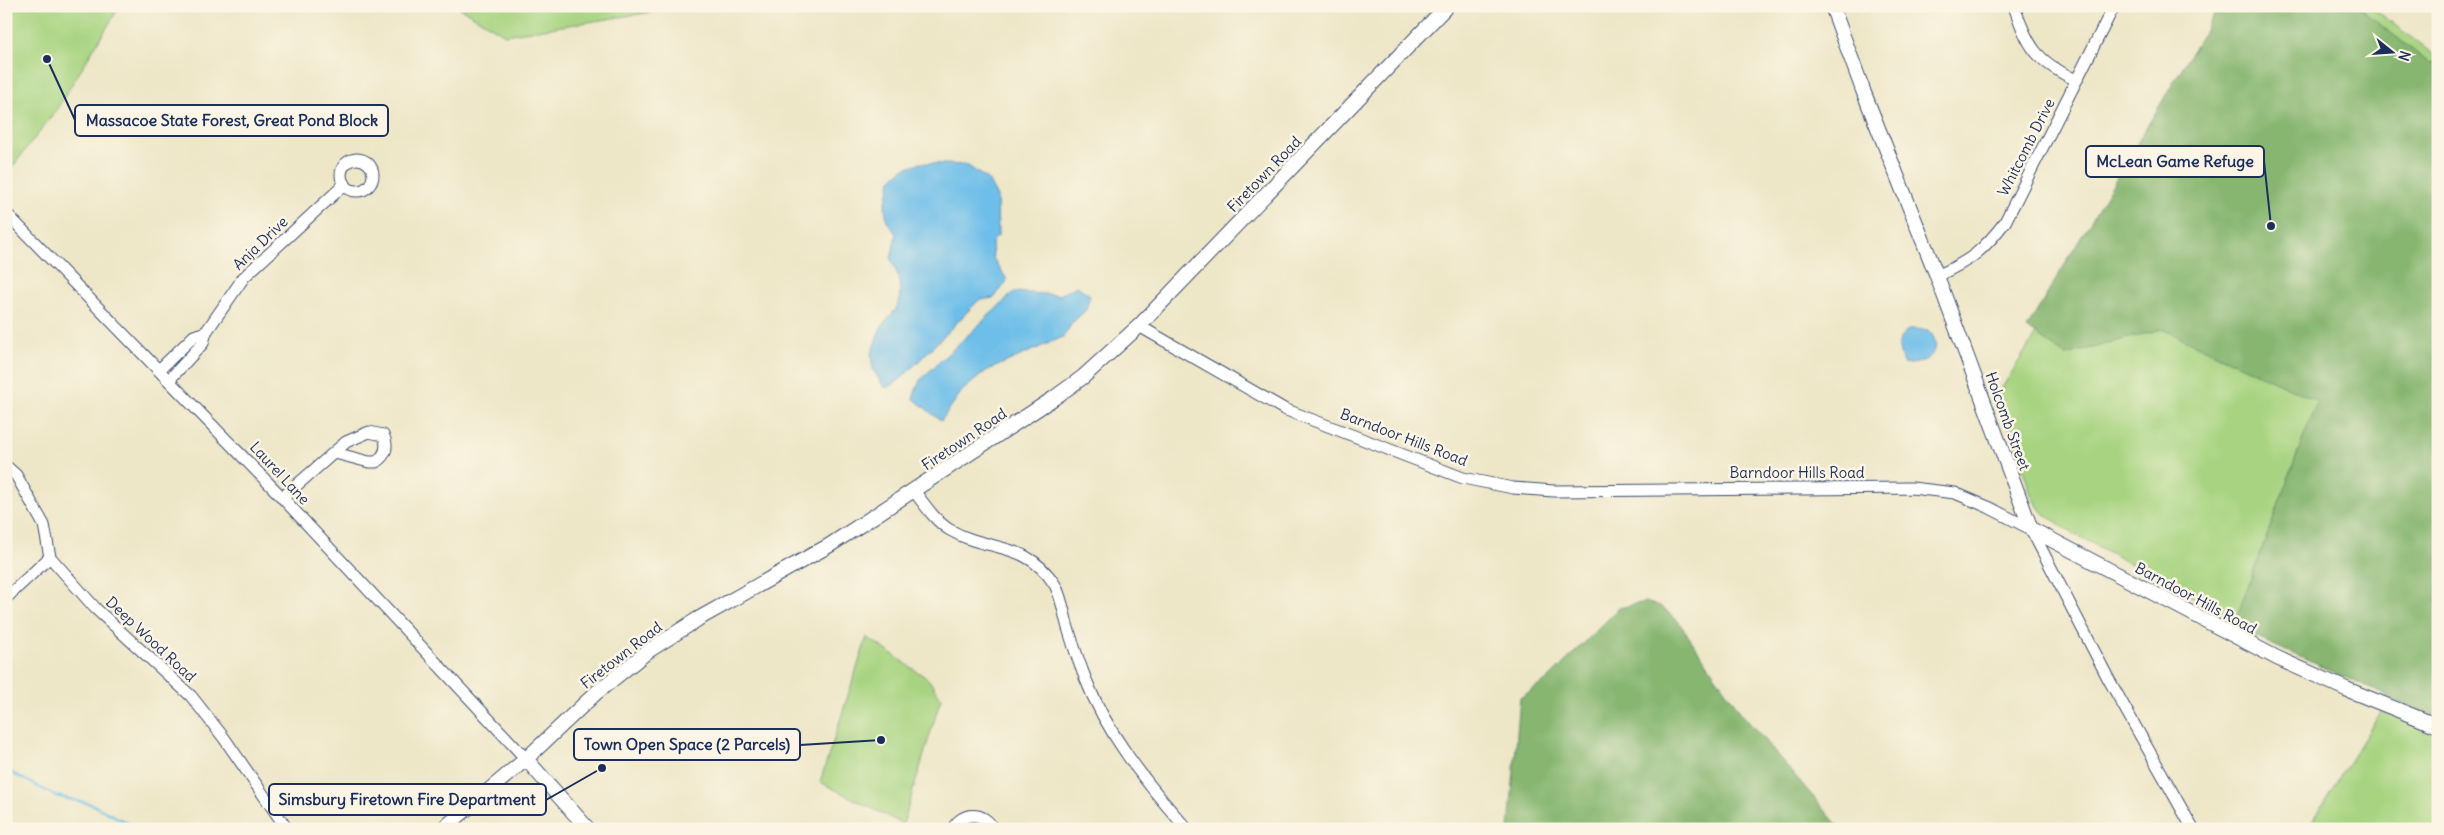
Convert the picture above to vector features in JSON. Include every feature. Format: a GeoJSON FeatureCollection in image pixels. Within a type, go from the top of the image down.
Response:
{"type":"FeatureCollection","features":[{"type":"Feature","properties":{"kind":"street","name":"Firetown Road"},"geometry":{"type":"LineString","coordinates":[[442,829],[526,759],[597,692],[648,651],[698,618],[830,545],[1083,377],[1139,326],[1447,6]]}},
{"type":"Feature","properties":{"kind":"street","name":"Holcomb Street"},"geometry":{"type":"LineString","coordinates":[[1832,6],[1864,93],[1937,276],[2030,529],[2108,678],[2193,829]]}},
{"type":"Feature","properties":{"kind":"street"},"geometry":{"type":"LineString","coordinates":[[2014,6],[2035,54],[2048,65],[2076,80]]}},
{"type":"Feature","properties":{"kind":"street","name":"Whitcomb Drive"},"geometry":{"type":"LineString","coordinates":[[1937,276],[1972,259],[1988,246],[2005,222],[2114,6]]}},
{"type":"Feature","properties":{"kind":"street","name":"Anja Drive"},"geometry":{"type":"LineString","coordinates":[[169,380],[203,343],[206,332],[244,277],[344,184]]}},
{"type":"Feature","properties":{"kind":"street","name":"Laurel Lane"},"geometry":{"type":"LineString","coordinates":[[6,213],[282,498],[526,759]]}},
{"type":"Feature","properties":{"kind":"street","name":"Barndoor Hills Road"},"geometry":{"type":"LineString","coordinates":[[1139,326],[1284,410],[1463,478],[1487,484],[1554,491],[1912,488],[1955,493],[1988,507],[2276,658],[2438,726]]}},
{"type":"Feature","properties":{"kind":"street","name":"Anja Drive"},"geometry":{"type":"LineString","coordinates":[[159,370],[194,336],[206,332]]}},
{"type":"Feature","properties":{"kind":"street"},"geometry":{"type":"LineString","coordinates":[[282,498],[335,453]]}},
{"type":"Feature","properties":{"kind":"street"},"geometry":{"type":"LineString","coordinates":[[6,466],[16,476],[44,525],[50,557],[6,598]]}},
{"type":"Feature","properties":{"kind":"street"},"geometry":{"type":"LineString","coordinates":[[914,491],[933,516],[951,531],[976,541],[1016,551],[1037,566],[1055,585],[1084,676],[1103,716],[1125,751],[1162,800],[1187,829]]}},
{"type":"Feature","properties":{"kind":"street","name":"Deep Wood Road"},"geometry":{"type":"LineString","coordinates":[[50,557],[96,609],[191,696],[224,738],[286,829]]}},
{"type":"Feature","properties":{"kind":"street"},"geometry":{"type":"LineString","coordinates":[[526,759],[588,829]]}},
{"type":"Feature","properties":{"kind":"street"},"geometry":{"type":"LineString","coordinates":[[953,829],[959,820],[973,815],[986,819],[993,829]]}},
{"type":"Feature","properties":{"kind":"green space"},"geometry":{"type":"Polygon","coordinates":[[[6,6],[120,6],[55,112],[6,175],[6,6]]]}},
{"type":"Feature","properties":{"kind":"green space"},"geometry":{"type":"Polygon","coordinates":[[[457,6],[691,6],[505,35],[457,6]]]}},
{"type":"Feature","properties":{"kind":"green space"},"geometry":{"type":"Polygon","coordinates":[[[2219,6],[2357,6],[2429,63],[2438,61],[2438,719],[2233,627],[2317,401],[2162,329],[2065,355],[2027,328],[2219,6]]]}},
{"type":"Feature","properties":{"kind":"green space"},"geometry":{"type":"Polygon","coordinates":[[[2245,6],[2370,6],[2438,58],[2438,713],[2242,623],[2069,531],[2041,511],[2032,497],[1998,394],[2245,6]]]}},
{"type":"Feature","properties":{"kind":"green space"},"geometry":{"type":"Polygon","coordinates":[[[1645,602],[1660,606],[1678,621],[1741,713],[1841,829],[1509,829],[1520,698],[1546,681],[1619,608],[1645,602]]]}},
{"type":"Feature","properties":{"kind":"green space"},"geometry":{"type":"Polygon","coordinates":[[[867,637],[928,679],[941,698],[903,824],[820,782],[867,637]]]}},
{"type":"Feature","properties":{"kind":"green space"},"geometry":{"type":"Polygon","coordinates":[[[2384,707],[2438,731],[2438,829],[2307,829],[2384,707]]]}},
{"type":"Feature","properties":{"kind":"water"},"geometry":{"type":"Polygon","coordinates":[[[919,163],[967,165],[988,180],[997,197],[998,236],[992,242],[993,258],[1006,278],[1006,283],[994,298],[979,300],[901,379],[889,387],[884,387],[873,370],[871,354],[880,329],[896,309],[900,299],[899,278],[891,259],[896,234],[887,221],[885,206],[891,180],[903,169],[919,163]]]}},
{"type":"Feature","properties":{"kind":"water"},"geometry":{"type":"Polygon","coordinates":[[[1077,286],[1090,295],[1086,310],[1073,322],[1063,337],[986,371],[962,391],[941,421],[913,398],[920,380],[1014,292],[1059,295],[1077,286]]]}},
{"type":"Feature","properties":{"kind":"water"},"geometry":{"type":"Polygon","coordinates":[[[1910,329],[1928,330],[1934,338],[1935,345],[1934,351],[1930,356],[1917,363],[1910,364],[1903,363],[1899,344],[1902,336],[1910,329]]]}},
{"type":"Feature","properties":{"kind":"waterway"},"geometry":{"type":"LineString","coordinates":[[6,770],[56,796],[91,804],[139,829]]}},
{"type":"Feature","properties":{"kind":"place","name":"Massacoe State Forest, Great Pond Block"},"geometry":{"type":"Point","coordinates":[47,59]}},
{"type":"Feature","properties":{"kind":"place","name":"McLean Game Refuge"},"geometry":{"type":"Point","coordinates":[2271,226]}},
{"type":"Feature","properties":{"kind":"place","name":"Town Open Space (2 Parcels)"},"geometry":{"type":"Point","coordinates":[881,740]}},
{"type":"Feature","properties":{"kind":"place","name":"Simsbury Firetown Fire Department"},"geometry":{"type":"Point","coordinates":[602,768]}}]}
